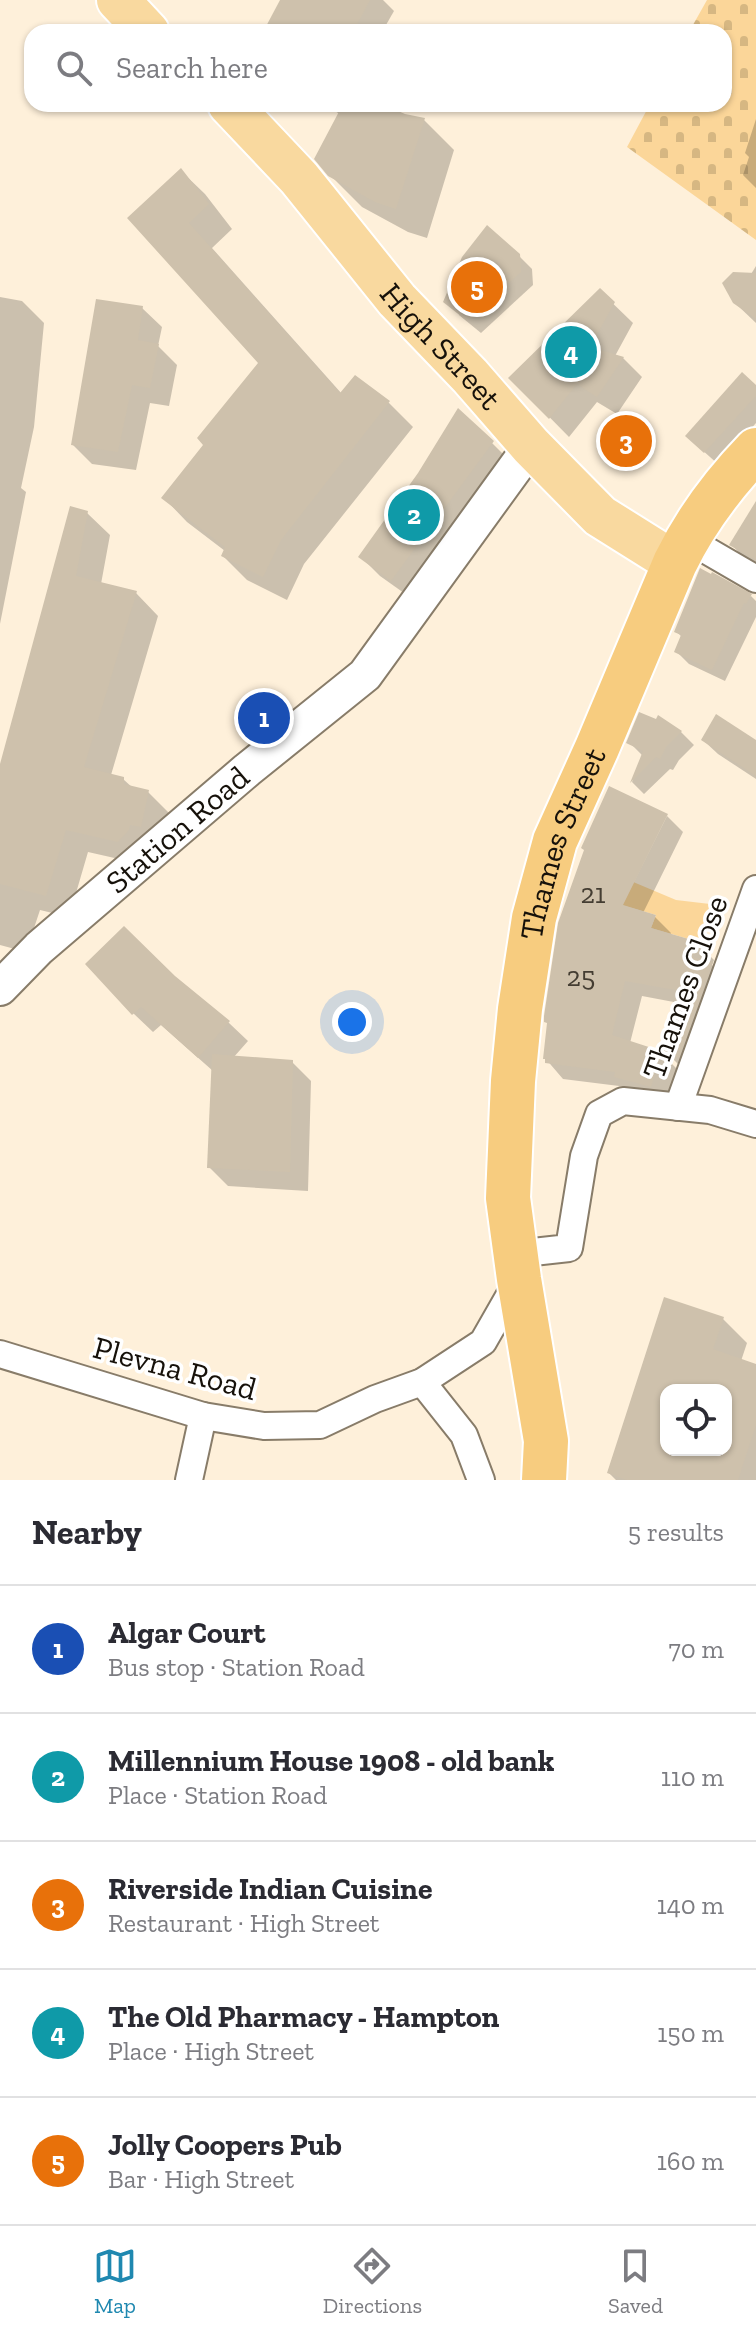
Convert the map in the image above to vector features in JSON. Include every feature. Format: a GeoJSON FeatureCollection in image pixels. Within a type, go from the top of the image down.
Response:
{"type":"FeatureCollection","features":[{"type":"Feature","properties":{"kind":"highway","name":"Thames Street"},"geometry":{"type":"LineString","coordinates":[[544,1480],[546,1441],[508,1198],[513,1081],[534,918],[555,841],[681,551],[713,499],[756,450]]}},
{"type":"Feature","properties":{"kind":"main road"},"geometry":{"type":"LineString","coordinates":[[118,0],[140,24]]}},
{"type":"Feature","properties":{"kind":"main road","name":"High Street"},"geometry":{"type":"LineString","coordinates":[[237,112],[299,178],[397,300],[600,516],[681,551]]}},
{"type":"Feature","properties":{"kind":"street","name":"Station Road"},"geometry":{"type":"LineString","coordinates":[[0,988],[39,948],[121,877],[365,675],[531,446]]}},
{"type":"Feature","properties":{"kind":"street"},"geometry":{"type":"LineString","coordinates":[[681,551],[756,579]]}},
{"type":"Feature","properties":{"kind":"street","name":"Thames Close"},"geometry":{"type":"LineString","coordinates":[[678,1107],[756,889]]}},
{"type":"Feature","properties":{"kind":"street","name":"Thames Close"},"geometry":{"type":"LineString","coordinates":[[517,1266],[569,1248],[584,1156],[599,1114],[623,1101],[710,1110],[756,1124]]}},
{"type":"Feature","properties":{"kind":"street","name":"Plevna Road"},"geometry":{"type":"LineString","coordinates":[[0,1354],[203,1416],[264,1426],[320,1425],[375,1399],[422,1382],[483,1342],[517,1266]]}},
{"type":"Feature","properties":{"kind":"street"},"geometry":{"type":"LineString","coordinates":[[422,1382],[464,1435],[481,1480]]}},
{"type":"Feature","properties":{"kind":"street"},"geometry":{"type":"LineString","coordinates":[[189,1480],[203,1416]]}},
{"type":"Feature","properties":{"kind":"green space"},"geometry":{"type":"Polygon","coordinates":[[[707,0],[756,0],[756,240],[627,147],[646,112],[732,112],[732,24],[694,24],[707,0]]]}},
{"type":"Feature","properties":{"kind":"green space"},"geometry":{"type":"Polygon","coordinates":[[[619,876],[676,900],[710,904],[699,942],[651,928],[656,915],[618,904],[619,876]]]}},
{"type":"Feature","properties":{"kind":"building"},"geometry":{"type":"Polygon","coordinates":[[[280,0],[370,0],[357,24],[267,24],[280,0]]]}},
{"type":"Feature","properties":{"kind":"building"},"geometry":{"type":"Polygon","coordinates":[[[339,112],[400,112],[425,118],[396,209],[375,202],[328,176],[314,159],[339,112]]]}},
{"type":"Feature","properties":{"kind":"building"},"geometry":{"type":"Polygon","coordinates":[[[181,168],[209,204],[189,223],[340,393],[355,375],[390,401],[281,540],[263,577],[221,556],[225,547],[161,498],[203,445],[197,438],[258,363],[127,218],[181,168]]]}},
{"type":"Feature","properties":{"kind":"building"},"geometry":{"type":"Polygon","coordinates":[[[487,225],[520,254],[521,272],[467,321],[443,302],[462,257],[487,225]]]}},
{"type":"Feature","properties":{"kind":"building"},"geometry":{"type":"Polygon","coordinates":[[[733,272],[756,273],[756,319],[733,303],[722,283],[733,272]]]}},
{"type":"Feature","properties":{"kind":"building"},"geometry":{"type":"Polygon","coordinates":[[[600,288],[615,302],[590,347],[624,357],[597,397],[577,384],[549,419],[508,378],[600,288]]]}},
{"type":"Feature","properties":{"kind":"building"},"geometry":{"type":"Polygon","coordinates":[[[96,299],[143,306],[138,340],[159,344],[150,388],[132,385],[118,452],[71,445],[96,299]]]}},
{"type":"Feature","properties":{"kind":"building"},"geometry":{"type":"Polygon","coordinates":[[[742,372],[756,385],[756,396],[704,453],[685,436],[742,372]]]}},
{"type":"Feature","properties":{"kind":"building"},"geometry":{"type":"Polygon","coordinates":[[[458,408],[494,441],[391,581],[358,557],[418,473],[458,408]]]}},
{"type":"Feature","properties":{"kind":"building"},"geometry":{"type":"Polygon","coordinates":[[[756,501],[756,560],[729,545],[756,501]]]}},
{"type":"Feature","properties":{"kind":"building"},"geometry":{"type":"Polygon","coordinates":[[[70,506],[88,511],[76,576],[137,591],[84,767],[124,777],[124,784],[149,790],[141,827],[130,825],[118,842],[66,830],[46,896],[0,884],[0,764],[70,506]]]}},
{"type":"Feature","properties":{"kind":"building"},"geometry":{"type":"Polygon","coordinates":[[[700,568],[752,594],[744,603],[712,670],[674,652],[681,635],[674,632],[700,568]]]}},
{"type":"Feature","properties":{"kind":"building"},"geometry":{"type":"Polygon","coordinates":[[[639,712],[656,719],[658,715],[682,731],[666,747],[660,759],[656,757],[630,783],[643,751],[626,743],[639,712]]]}},
{"type":"Feature","properties":{"kind":"building"},"geometry":{"type":"Polygon","coordinates":[[[716,714],[756,740],[756,776],[701,740],[716,714]]]}},
{"type":"Feature","properties":{"kind":"building"},"geometry":{"type":"Polygon","coordinates":[[[609,786],[668,814],[623,905],[656,915],[651,928],[699,942],[693,957],[713,962],[679,1058],[662,1050],[681,991],[625,981],[612,1035],[661,1051],[651,1087],[614,1077],[615,1072],[545,1063],[543,1059],[547,1023],[544,1016],[558,923],[584,850],[581,848],[609,786]]]}},
{"type":"Feature","properties":{"kind":"building"},"geometry":{"type":"Polygon","coordinates":[[[124,926],[175,976],[230,1021],[198,1058],[141,1007],[132,1015],[85,964],[124,926]]]}},
{"type":"Feature","properties":{"kind":"building"},"geometry":{"type":"Polygon","coordinates":[[[212,1054],[293,1060],[290,1172],[207,1168],[212,1054]]]}},
{"type":"Feature","properties":{"kind":"building"},"geometry":{"type":"Polygon","coordinates":[[[664,1297],[724,1317],[713,1349],[756,1364],[756,1425],[738,1480],[627,1480],[607,1473],[664,1297]]]}},
{"type":"Feature","properties":{"kind":"place","name":"Jolly Coopers Pub"},"geometry":{"type":"Point","coordinates":[477,287]}},
{"type":"Feature","properties":{"kind":"place","name":"The Old Pharmacy - Hampton"},"geometry":{"type":"Point","coordinates":[571,352]}},
{"type":"Feature","properties":{"kind":"place","name":"Riverside Indian Cuisine"},"geometry":{"type":"Point","coordinates":[626,441]}},
{"type":"Feature","properties":{"kind":"place","name":"Millennium House 1908 - old bank"},"geometry":{"type":"Point","coordinates":[414,515]}},
{"type":"Feature","properties":{"kind":"place","name":"Algar Court"},"geometry":{"type":"Point","coordinates":[264,718]}}]}
